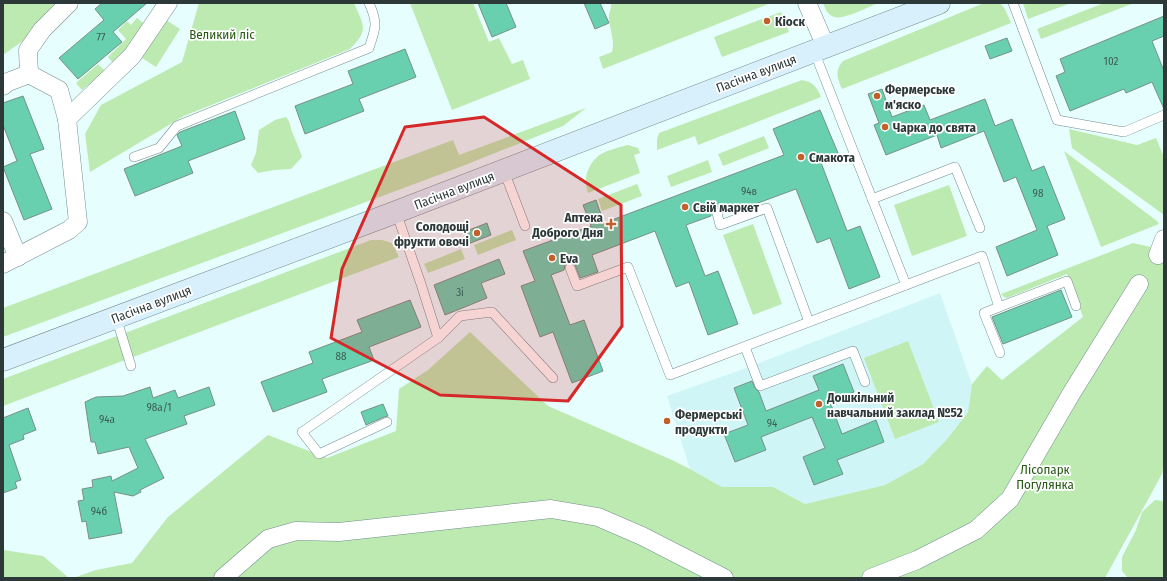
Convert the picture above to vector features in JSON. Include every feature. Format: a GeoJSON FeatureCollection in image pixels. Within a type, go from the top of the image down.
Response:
{"type":"FeatureCollection","features":[{"type":"Feature","properties":{"kind":"main road","name":"Пасічна вулиця"},"geometry":{"type":"LineString","coordinates":[[3,360],[504,171],[938,3]]}},
{"type":"Feature","properties":{"kind":"street"},"geometry":{"type":"LineString","coordinates":[[29,74],[28,50],[42,30],[69,3]]}},
{"type":"Feature","properties":{"kind":"street"},"geometry":{"type":"LineString","coordinates":[[67,119],[132,56],[168,3]]}},
{"type":"Feature","properties":{"kind":"street"},"geometry":{"type":"LineString","coordinates":[[808,3],[820,49]]}},
{"type":"Feature","properties":{"kind":"street"},"geometry":{"type":"LineString","coordinates":[[3,86],[8,82],[29,74],[59,90],[67,119],[78,222],[69,230],[11,260],[3,221]]}},
{"type":"Feature","properties":{"kind":"street"},"geometry":{"type":"LineString","coordinates":[[871,578],[917,560],[976,530],[1010,499],[1071,394],[1139,284]]}},
{"type":"Feature","properties":{"kind":"street"},"geometry":{"type":"LineString","coordinates":[[223,578],[268,539],[296,531],[339,532],[551,509],[598,517],[642,536],[724,578]]}},
{"type":"Feature","properties":{"kind":"lane"},"geometry":{"type":"LineString","coordinates":[[134,157],[159,148],[177,126],[369,48],[374,31],[375,17],[369,3]]}},
{"type":"Feature","properties":{"kind":"lane"},"geometry":{"type":"LineString","coordinates":[[1013,3],[1057,120],[1124,132],[1164,115]]}},
{"type":"Feature","properties":{"kind":"lane"},"geometry":{"type":"LineString","coordinates":[[820,49],[872,198],[906,285]]}},
{"type":"Feature","properties":{"kind":"lane"},"geometry":{"type":"LineString","coordinates":[[872,198],[955,167],[980,228]]}},
{"type":"Feature","properties":{"kind":"lane"},"geometry":{"type":"LineString","coordinates":[[504,171],[525,226]]}},
{"type":"Feature","properties":{"kind":"lane"},"geometry":{"type":"LineString","coordinates":[[717,214],[720,225],[767,208],[809,322]]}},
{"type":"Feature","properties":{"kind":"lane"},"geometry":{"type":"LineString","coordinates":[[396,212],[438,338]]}},
{"type":"Feature","properties":{"kind":"lane"},"geometry":{"type":"LineString","coordinates":[[570,268],[577,286],[628,267],[670,375],[982,256],[999,307]]}},
{"type":"Feature","properties":{"kind":"lane"},"geometry":{"type":"LineString","coordinates":[[1000,353],[984,313],[1066,281],[1076,306]]}},
{"type":"Feature","properties":{"kind":"lane"},"geometry":{"type":"LineString","coordinates":[[387,422],[319,454],[302,432],[438,338],[460,316],[492,312],[553,378]]}},
{"type":"Feature","properties":{"kind":"lane"},"geometry":{"type":"LineString","coordinates":[[116,317],[131,366]]}},
{"type":"Feature","properties":{"kind":"lane"},"geometry":{"type":"LineString","coordinates":[[745,347],[760,386],[853,351],[865,382]]}},
{"type":"Feature","properties":{"kind":"highlighted area"},"geometry":{"type":"Polygon","coordinates":[[[484,117],[621,205],[622,326],[568,401],[440,395],[331,338],[342,269],[405,127],[484,117]]]}},
{"type":"Feature","properties":{"kind":"shaded area","name":"Дошкільний навчальний заклад №52"},"geometry":{"type":"Polygon","coordinates":[[[940,293],[972,384],[968,412],[948,438],[923,464],[885,485],[805,504],[773,487],[722,487],[690,469],[667,396],[752,366],[940,293]]]}},
{"type":"Feature","properties":{"kind":"green space"},"geometry":{"type":"Polygon","coordinates":[[[3,3],[55,3],[34,33],[3,55],[3,3]]]}},
{"type":"Feature","properties":{"kind":"green space","name":"Великий ліс"},"geometry":{"type":"Polygon","coordinates":[[[199,3],[354,3],[363,28],[360,37],[350,49],[184,116],[90,172],[85,134],[101,105],[182,62],[199,3]]]}},
{"type":"Feature","properties":{"kind":"green space"},"geometry":{"type":"Polygon","coordinates":[[[410,3],[473,3],[489,42],[499,38],[512,64],[523,60],[530,79],[452,110],[410,3]]]}},
{"type":"Feature","properties":{"kind":"green space"},"geometry":{"type":"Polygon","coordinates":[[[611,3],[771,3],[603,69],[599,57],[612,52],[613,48],[609,17],[611,3]]]}},
{"type":"Feature","properties":{"kind":"green space"},"geometry":{"type":"Polygon","coordinates":[[[823,3],[878,3],[848,16],[836,17],[832,16],[826,11],[823,3]]]}},
{"type":"Feature","properties":{"kind":"green space"},"geometry":{"type":"Polygon","coordinates":[[[984,3],[1000,3],[1005,9],[1011,23],[842,89],[838,78],[838,68],[843,61],[984,3]]]}},
{"type":"Feature","properties":{"kind":"green space"},"geometry":{"type":"Polygon","coordinates":[[[1023,3],[1071,3],[1028,19],[1023,3]]]}},
{"type":"Feature","properties":{"kind":"green space"},"geometry":{"type":"Polygon","coordinates":[[[1104,3],[1134,3],[1041,39],[1037,29],[1104,3]]]}},
{"type":"Feature","properties":{"kind":"green space"},"geometry":{"type":"Polygon","coordinates":[[[781,12],[789,32],[722,57],[714,37],[781,12]]]}},
{"type":"Feature","properties":{"kind":"green space"},"geometry":{"type":"Polygon","coordinates":[[[137,18],[148,27],[114,64],[108,57],[126,39],[118,30],[127,21],[131,25],[137,18]]]}},
{"type":"Feature","properties":{"kind":"green space"},"geometry":{"type":"Polygon","coordinates":[[[163,18],[180,29],[156,67],[139,56],[163,18]]]}},
{"type":"Feature","properties":{"kind":"green space"},"geometry":{"type":"Polygon","coordinates":[[[98,64],[105,71],[82,90],[76,83],[98,64]]]}},
{"type":"Feature","properties":{"kind":"green space"},"geometry":{"type":"Polygon","coordinates":[[[802,80],[809,82],[814,86],[818,90],[821,97],[698,145],[695,136],[657,150],[657,139],[659,133],[802,80]]]}},
{"type":"Feature","properties":{"kind":"green space"},"geometry":{"type":"Polygon","coordinates":[[[586,108],[563,126],[460,167],[3,337],[3,308],[453,140],[459,155],[586,108]]]}},
{"type":"Feature","properties":{"kind":"green space"},"geometry":{"type":"Polygon","coordinates":[[[286,117],[290,123],[302,157],[291,169],[258,173],[251,165],[256,153],[259,130],[275,120],[286,117]]]}},
{"type":"Feature","properties":{"kind":"green space"},"geometry":{"type":"Polygon","coordinates":[[[1069,129],[1137,145],[1156,138],[1164,157],[1164,215],[1072,148],[1069,129]]]}},
{"type":"Feature","properties":{"kind":"green space"},"geometry":{"type":"Polygon","coordinates":[[[764,136],[769,148],[723,166],[718,154],[764,136]]]}},
{"type":"Feature","properties":{"kind":"green space"},"geometry":{"type":"Polygon","coordinates":[[[628,145],[638,148],[640,153],[634,155],[640,173],[588,193],[586,178],[589,168],[594,160],[604,152],[628,145]]]}},
{"type":"Feature","properties":{"kind":"green space"},"geometry":{"type":"Polygon","coordinates":[[[1064,151],[1157,221],[1159,224],[1101,247],[1064,151]]]}},
{"type":"Feature","properties":{"kind":"green space"},"geometry":{"type":"Polygon","coordinates":[[[708,160],[712,172],[671,187],[667,176],[708,160]]]}},
{"type":"Feature","properties":{"kind":"green space"},"geometry":{"type":"Polygon","coordinates":[[[637,184],[642,196],[602,211],[598,199],[637,184]]]}},
{"type":"Feature","properties":{"kind":"green space"},"geometry":{"type":"Polygon","coordinates":[[[949,185],[967,236],[912,256],[894,205],[949,185]]]}},
{"type":"Feature","properties":{"kind":"green space"},"geometry":{"type":"Polygon","coordinates":[[[753,224],[782,304],[753,315],[723,235],[753,224]]]}},
{"type":"Feature","properties":{"kind":"green space"},"geometry":{"type":"Polygon","coordinates":[[[512,230],[516,240],[478,255],[474,245],[512,230]]]}},
{"type":"Feature","properties":{"kind":"green space"},"geometry":{"type":"Polygon","coordinates":[[[371,240],[382,240],[392,243],[399,257],[3,406],[3,379],[371,240]]]}},
{"type":"Feature","properties":{"kind":"green space","name":"Лісопарк Погулянка"},"geometry":{"type":"Polygon","coordinates":[[[1133,243],[1164,250],[1164,465],[1162,474],[1105,578],[73,578],[96,570],[132,563],[168,517],[268,435],[327,458],[396,431],[399,389],[428,370],[470,332],[548,406],[672,460],[722,487],[773,487],[805,504],[885,485],[923,464],[948,438],[968,412],[972,384],[987,366],[1002,380],[1083,317],[1067,274],[1007,298],[1001,294],[1133,243]]]}},
{"type":"Feature","properties":{"kind":"green space"},"geometry":{"type":"Polygon","coordinates":[[[461,249],[465,259],[428,273],[424,264],[461,249]]]}},
{"type":"Feature","properties":{"kind":"green space"},"geometry":{"type":"Polygon","coordinates":[[[908,341],[939,422],[895,439],[864,358],[908,341]]]}},
{"type":"Feature","properties":{"kind":"green space"},"geometry":{"type":"Polygon","coordinates":[[[1155,500],[1164,501],[1164,578],[1128,578],[1122,571],[1122,557],[1136,530],[1142,512],[1155,500]]]}},
{"type":"Feature","properties":{"kind":"green space"},"geometry":{"type":"Polygon","coordinates":[[[3,550],[43,556],[69,578],[3,578],[3,550]]]}},
{"type":"Feature","properties":{"kind":"building"},"geometry":{"type":"Polygon","coordinates":[[[102,3],[147,3],[113,32],[122,42],[78,79],[59,58],[104,20],[95,9],[102,3]]]}},
{"type":"Feature","properties":{"kind":"building"},"geometry":{"type":"Polygon","coordinates":[[[478,3],[506,3],[516,27],[492,37],[478,3]]]}},
{"type":"Feature","properties":{"kind":"building"},"geometry":{"type":"Polygon","coordinates":[[[584,3],[600,3],[609,23],[595,29],[584,3]]]}},
{"type":"Feature","properties":{"kind":"building"},"geometry":{"type":"Polygon","coordinates":[[[1164,16],[1164,36],[1152,41],[1164,71],[1164,109],[1152,82],[1126,93],[1124,89],[1070,111],[1056,76],[1065,72],[1060,59],[1164,16]]]}},
{"type":"Feature","properties":{"kind":"building"},"geometry":{"type":"Polygon","coordinates":[[[1007,38],[1012,51],[990,59],[985,46],[1007,38]]]}},
{"type":"Feature","properties":{"kind":"building"},"geometry":{"type":"Polygon","coordinates":[[[405,49],[416,77],[359,99],[364,111],[305,134],[295,106],[353,84],[348,71],[405,49]]]}},
{"type":"Feature","properties":{"kind":"building"},"geometry":{"type":"Polygon","coordinates":[[[882,89],[892,117],[924,105],[930,120],[985,99],[995,126],[1012,119],[1032,171],[1044,166],[1065,219],[1047,226],[1058,255],[1007,276],[996,247],[1037,230],[1016,177],[1004,182],[984,131],[941,148],[937,135],[886,155],[874,125],[879,123],[868,94],[882,89]]]}},
{"type":"Feature","properties":{"kind":"building"},"geometry":{"type":"Polygon","coordinates":[[[23,96],[44,149],[30,154],[52,209],[24,220],[3,167],[17,161],[3,125],[3,103],[23,96]]]}},
{"type":"Feature","properties":{"kind":"building"},"geometry":{"type":"Polygon","coordinates":[[[820,110],[838,153],[820,160],[847,231],[860,226],[880,277],[849,289],[830,238],[817,243],[796,189],[739,210],[738,206],[723,211],[719,207],[715,207],[711,211],[711,216],[686,225],[705,276],[718,271],[738,324],[708,335],[689,282],[676,287],[655,231],[592,255],[598,272],[580,278],[575,265],[571,262],[565,265],[564,270],[551,275],[570,325],[584,320],[603,371],[572,383],[553,332],[540,337],[521,286],[535,281],[523,251],[591,226],[583,205],[596,200],[604,223],[784,155],[773,129],[820,110]]]}},
{"type":"Feature","properties":{"kind":"building"},"geometry":{"type":"Polygon","coordinates":[[[235,111],[245,139],[188,161],[193,173],[135,196],[124,169],[182,146],[177,135],[180,132],[235,111]]]}},
{"type":"Feature","properties":{"kind":"building","name":"Солодощі фрукти овочі"},"geometry":{"type":"Polygon","coordinates":[[[487,223],[491,235],[468,244],[464,232],[487,223]]]}},
{"type":"Feature","properties":{"kind":"building"},"geometry":{"type":"Polygon","coordinates":[[[499,259],[505,274],[481,283],[487,298],[445,315],[434,285],[499,259]]]}},
{"type":"Feature","properties":{"kind":"building"},"geometry":{"type":"Polygon","coordinates":[[[1061,290],[1072,317],[1003,344],[992,317],[1061,290]]]}},
{"type":"Feature","properties":{"kind":"building"},"geometry":{"type":"Polygon","coordinates":[[[410,300],[421,327],[369,347],[374,360],[322,379],[327,392],[273,412],[261,382],[313,363],[309,352],[362,332],[357,320],[410,300]]]}},
{"type":"Feature","properties":{"kind":"building"},"geometry":{"type":"Polygon","coordinates":[[[843,364],[854,392],[830,402],[842,434],[876,420],[884,442],[837,460],[843,474],[814,485],[803,457],[825,448],[812,417],[761,437],[766,450],[735,462],[724,434],[748,425],[734,388],[752,381],[755,388],[759,392],[766,411],[819,390],[813,376],[843,364]]]}},
{"type":"Feature","properties":{"kind":"building"},"geometry":{"type":"Polygon","coordinates":[[[150,387],[153,398],[175,390],[178,398],[209,387],[215,405],[184,416],[187,424],[145,439],[164,478],[140,490],[141,492],[133,496],[114,492],[122,533],[89,539],[86,521],[82,522],[78,501],[84,500],[82,489],[93,487],[92,480],[111,476],[112,481],[138,468],[129,447],[98,454],[95,442],[91,442],[85,402],[96,397],[123,396],[150,387]]]}},
{"type":"Feature","properties":{"kind":"building"},"geometry":{"type":"Polygon","coordinates":[[[383,404],[388,416],[366,425],[361,412],[383,404]]]}},
{"type":"Feature","properties":{"kind":"building"},"geometry":{"type":"Polygon","coordinates":[[[28,408],[36,430],[23,435],[24,439],[9,445],[21,480],[15,482],[17,488],[3,493],[3,418],[28,408]]]}},
{"type":"Feature","properties":{"kind":"place","name":"Кіоск"},"geometry":{"type":"Point","coordinates":[767,21]}},
{"type":"Feature","properties":{"kind":"place","name":"Фермерське м'яско"},"geometry":{"type":"Point","coordinates":[877,96]}},
{"type":"Feature","properties":{"kind":"place","name":"Чарка до свята"},"geometry":{"type":"Point","coordinates":[885,127]}},
{"type":"Feature","properties":{"kind":"place","name":"Смакота"},"geometry":{"type":"Point","coordinates":[801,157]}},
{"type":"Feature","properties":{"kind":"place","name":"Свій маркет"},"geometry":{"type":"Point","coordinates":[685,207]}},
{"type":"Feature","properties":{"kind":"place","name":"Аптека Доброго Дня"},"geometry":{"type":"Point","coordinates":[611,224]}},
{"type":"Feature","properties":{"kind":"place","name":"Солодощі фрукти овочі"},"geometry":{"type":"Point","coordinates":[477,233]}},
{"type":"Feature","properties":{"kind":"place","name":"Eva"},"geometry":{"type":"Point","coordinates":[552,258]}},
{"type":"Feature","properties":{"kind":"place","name":"Дошкільний навчальний заклад №52"},"geometry":{"type":"Point","coordinates":[819,404]}},
{"type":"Feature","properties":{"kind":"place","name":"Фермерські продукти"},"geometry":{"type":"Point","coordinates":[667,421]}}]}
